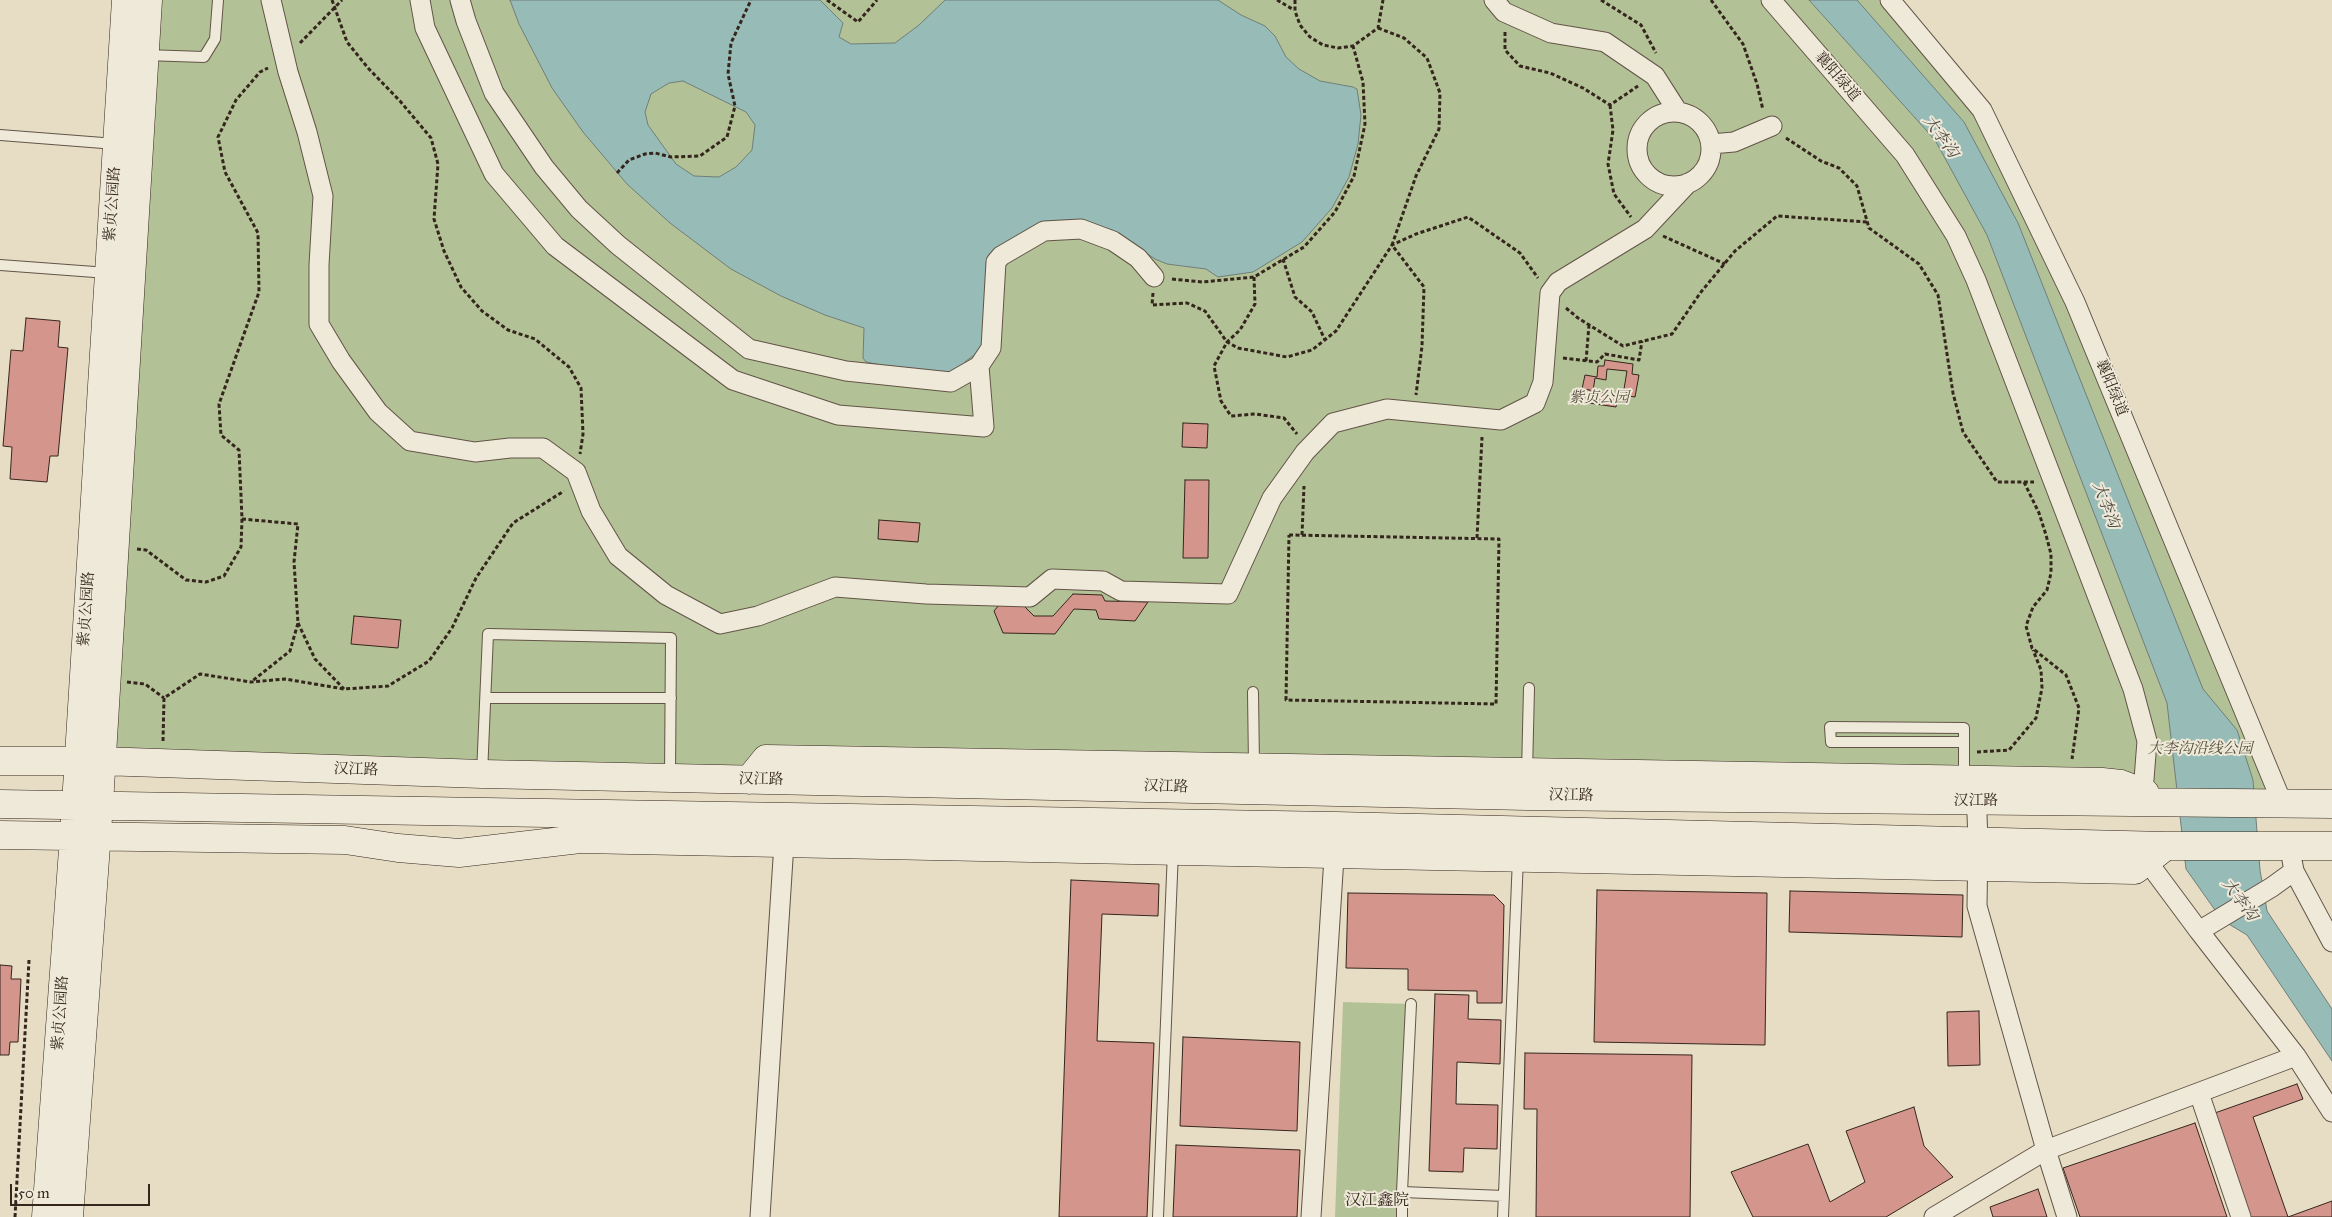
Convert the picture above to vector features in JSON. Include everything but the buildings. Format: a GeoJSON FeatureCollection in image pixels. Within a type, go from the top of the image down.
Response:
{"type":"FeatureCollection","features":[{"type":"Feature","properties":{"kind":"main road","name":"紫贞公园路"},"geometry":{"type":"LineString","coordinates":[[69,1217],[109,273],[126,0]]}},
{"type":"Feature","properties":{"kind":"main road","name":"紫贞公园路"},"geometry":{"type":"LineString","coordinates":[[89,761],[106,679],[148,0]]}},
{"type":"Feature","properties":{"kind":"main road","name":"汉江路"},"geometry":{"type":"LineString","coordinates":[[0,761],[89,761],[482,774],[749,780],[1167,787],[1254,779],[1970,790],[2154,797],[2283,805],[2332,804]]}},
{"type":"Feature","properties":{"kind":"main road"},"geometry":{"type":"LineString","coordinates":[[1970,790],[2068,781],[2121,784],[2154,797]]}},
{"type":"Feature","properties":{"kind":"main road"},"geometry":{"type":"LineString","coordinates":[[0,804],[1336,826],[1978,855]]}},
{"type":"Feature","properties":{"kind":"main road"},"geometry":{"type":"LineString","coordinates":[[0,835],[345,840],[398,848],[459,853],[580,839],[1518,858],[2156,853],[2291,859],[2332,846]]}},
{"type":"Feature","properties":{"kind":"main road","name":"紫贞公园路"},"geometry":{"type":"LineString","coordinates":[[46,1217],[85,836]]}},
{"type":"Feature","properties":{"kind":"street"},"geometry":{"type":"LineString","coordinates":[[271,0],[285,60],[324,196],[319,265],[319,324],[341,361],[378,412],[410,441],[475,452],[510,448],[543,448],[576,472],[591,511],[618,556],[666,595],[720,624],[758,616],[835,587],[908,593],[1030,597],[1052,579],[1103,581],[1120,591],[1228,594],[1272,498],[1305,452],[1334,423],[1388,409],[1501,420],[1535,403],[1543,382],[1550,293],[1558,282],[1646,229],[1688,183],[1698,177],[1706,168],[1711,144],[1707,132],[1700,122],[1678,112],[1666,113],[1654,118],[1645,126],[1637,148],[1639,160],[1653,180],[1664,185],[1676,186],[1688,183]]}},
{"type":"Feature","properties":{"kind":"street"},"geometry":{"type":"LineString","coordinates":[[420,0],[425,28],[494,174],[555,246],[733,380],[838,415],[984,427],[979,366]]}},
{"type":"Feature","properties":{"kind":"street"},"geometry":{"type":"LineString","coordinates":[[460,0],[466,21],[494,93],[544,167],[579,209],[618,245],[749,349],[846,371],[952,382],[979,366],[992,342],[994,268],[996,262],[1001,256],[1044,231],[1081,229],[1113,241],[1138,258],[1154,277]]}},
{"type":"Feature","properties":{"kind":"street"},"geometry":{"type":"LineString","coordinates":[[1494,0],[1504,12],[1551,33],[1605,42],[1655,76],[1678,112]]}},
{"type":"Feature","properties":{"kind":"street","name":"襄阳绿道"},"geometry":{"type":"LineString","coordinates":[[1770,0],[1905,154],[1956,236],[1976,280],[2141,713],[2147,741],[2154,797]]}},
{"type":"Feature","properties":{"kind":"street","name":"襄阳绿道"},"geometry":{"type":"LineString","coordinates":[[1890,0],[1982,110],[2075,302],[2283,805]]}},
{"type":"Feature","properties":{"kind":"street"},"geometry":{"type":"LineString","coordinates":[[1711,144],[1734,142],[1772,126]]}},
{"type":"Feature","properties":{"kind":"street"},"geometry":{"type":"LineString","coordinates":[[1970,790],[1978,855],[1977,906],[2046,1150],[2067,1217]]}},
{"type":"Feature","properties":{"kind":"street"},"geometry":{"type":"LineString","coordinates":[[1311,1217],[1336,826]]}},
{"type":"Feature","properties":{"kind":"street"},"geometry":{"type":"LineString","coordinates":[[760,1217],[784,843]]}},
{"type":"Feature","properties":{"kind":"street"},"geometry":{"type":"LineString","coordinates":[[2156,853],[2199,931],[2296,1056],[2332,1112]]}},
{"type":"Feature","properties":{"kind":"street"},"geometry":{"type":"LineString","coordinates":[[2199,931],[2272,887],[2291,859],[2332,942]]}},
{"type":"Feature","properties":{"kind":"street"},"geometry":{"type":"LineString","coordinates":[[1934,1217],[2046,1150],[2296,1056]]}},
{"type":"Feature","properties":{"kind":"street"},"geometry":{"type":"LineString","coordinates":[[2199,1093],[2241,1217]]}},
{"type":"Feature","properties":{"kind":"lane"},"geometry":{"type":"LineString","coordinates":[[144,55],[204,57],[216,39],[218,0]]}},
{"type":"Feature","properties":{"kind":"lane"},"geometry":{"type":"LineString","coordinates":[[0,135],[117,144]]}},
{"type":"Feature","properties":{"kind":"lane"},"geometry":{"type":"LineString","coordinates":[[0,265],[109,273]]}},
{"type":"Feature","properties":{"kind":"lane"},"geometry":{"type":"LineString","coordinates":[[482,774],[488,634],[671,638],[670,778]]}},
{"type":"Feature","properties":{"kind":"lane"},"geometry":{"type":"LineString","coordinates":[[1527,784],[1529,688]]}},
{"type":"Feature","properties":{"kind":"lane"},"geometry":{"type":"LineString","coordinates":[[1254,692],[1254,779]]}},
{"type":"Feature","properties":{"kind":"lane"},"geometry":{"type":"LineString","coordinates":[[486,698],[671,698]]}},
{"type":"Feature","properties":{"kind":"lane"},"geometry":{"type":"LineString","coordinates":[[1964,742],[1831,742],[1830,727],[1964,728],[1970,790]]}},
{"type":"Feature","properties":{"kind":"lane"},"geometry":{"type":"LineString","coordinates":[[1158,1217],[1173,851]]}},
{"type":"Feature","properties":{"kind":"lane"},"geometry":{"type":"LineString","coordinates":[[1503,1217],[1518,858]]}},
{"type":"Feature","properties":{"kind":"lane"},"geometry":{"type":"LineString","coordinates":[[1402,1217],[1411,1004]]}},
{"type":"Feature","properties":{"kind":"lane"},"geometry":{"type":"LineString","coordinates":[[1402,1192],[1504,1196]]}},
{"type":"Feature","properties":{"kind":"path"},"geometry":{"type":"LineString","coordinates":[[164,698],[200,674],[251,682],[285,679],[344,689],[388,686],[429,661],[452,628],[476,578],[513,523],[567,489],[576,472],[583,434],[581,388],[569,367],[535,339],[508,330],[482,311],[461,287],[444,251],[434,219],[438,164],[431,138],[347,42],[332,0]]}},
{"type":"Feature","properties":{"kind":"path"},"geometry":{"type":"LineString","coordinates":[[114,549],[146,550],[186,580],[206,582],[224,576],[241,547],[242,519],[239,450],[221,435],[220,404],[258,292],[258,233],[225,172],[218,137],[236,100],[260,72],[285,60],[342,0]]}},
{"type":"Feature","properties":{"kind":"path"},"geometry":{"type":"LineString","coordinates":[[617,173],[630,160],[645,154],[655,153],[671,157],[700,156],[727,137],[735,106],[728,74],[732,43],[751,0]]}},
{"type":"Feature","properties":{"kind":"path"},"geometry":{"type":"LineString","coordinates":[[827,0],[858,22],[877,0]]}},
{"type":"Feature","properties":{"kind":"path"},"geometry":{"type":"LineString","coordinates":[[1277,0],[1295,10]]}},
{"type":"Feature","properties":{"kind":"path"},"geometry":{"type":"LineString","coordinates":[[1295,0],[1295,10],[1300,25],[1310,37],[1330,46],[1353,46],[1378,28],[1383,0]]}},
{"type":"Feature","properties":{"kind":"path"},"geometry":{"type":"LineString","coordinates":[[1711,0],[1744,44],[1757,84],[1764,116],[1772,126],[1793,144],[1821,161],[1839,168],[1857,186],[1869,228],[1919,264],[1938,295],[1953,393],[1963,432],[1997,482],[2054,482]]}},
{"type":"Feature","properties":{"kind":"path"},"geometry":{"type":"LineString","coordinates":[[1353,46],[1363,82],[1365,124],[1354,176],[1335,212],[1304,247],[1254,277],[1202,282],[1154,277],[1152,305],[1187,303],[1205,311],[1227,342],[1238,348],[1287,357],[1312,350],[1336,331],[1392,245],[1416,176],[1439,129],[1440,93],[1427,58],[1404,38],[1378,28]]}},
{"type":"Feature","properties":{"kind":"path"},"geometry":{"type":"LineString","coordinates":[[1610,104],[1613,130],[1608,164],[1614,194],[1635,223],[1724,264]]}},
{"type":"Feature","properties":{"kind":"path"},"geometry":{"type":"LineString","coordinates":[[1392,245],[1416,234],[1468,217],[1520,253],[1550,293],[1589,325],[1623,346],[1672,334],[1701,292],[1735,251],[1777,216],[1868,222]]}},
{"type":"Feature","properties":{"kind":"path"},"geometry":{"type":"LineString","coordinates":[[1392,245],[1424,287],[1422,346],[1414,412]]}},
{"type":"Feature","properties":{"kind":"path"},"geometry":{"type":"LineString","coordinates":[[1283,259],[1296,297],[1312,312],[1325,340]]}},
{"type":"Feature","properties":{"kind":"path"},"geometry":{"type":"LineString","coordinates":[[1254,277],[1255,304],[1240,330],[1227,342],[1214,366],[1220,401],[1231,416],[1255,414],[1284,418],[1300,438],[1305,452],[1302,535]]}},
{"type":"Feature","properties":{"kind":"path"},"geometry":{"type":"LineString","coordinates":[[1586,361],[1589,325]]}},
{"type":"Feature","properties":{"kind":"path"},"geometry":{"type":"LineString","coordinates":[[1545,356],[1597,362],[1606,354],[1639,360],[1642,341]]}},
{"type":"Feature","properties":{"kind":"path"},"geometry":{"type":"LineString","coordinates":[[1477,538],[1483,418]]}},
{"type":"Feature","properties":{"kind":"path"},"geometry":{"type":"LineString","coordinates":[[1970,790],[1974,752],[2008,750],[2036,718],[2042,688],[2041,670],[2026,626],[2033,607],[2047,590],[2051,573],[2051,554],[2039,513],[2024,482]]}},
{"type":"Feature","properties":{"kind":"path"},"geometry":{"type":"LineString","coordinates":[[242,519],[298,524],[294,562],[298,623],[290,651],[251,682]]}},
{"type":"Feature","properties":{"kind":"path"},"geometry":{"type":"LineString","coordinates":[[1289,535],[1302,535],[1499,539],[1496,704],[1286,700],[1289,535]]}},
{"type":"Feature","properties":{"kind":"path"},"geometry":{"type":"LineString","coordinates":[[298,623],[315,659],[344,689]]}},
{"type":"Feature","properties":{"kind":"path"},"geometry":{"type":"LineString","coordinates":[[2032,648],[2066,675],[2079,708],[2076,742],[2068,781]]}},
{"type":"Feature","properties":{"kind":"path"},"geometry":{"type":"LineString","coordinates":[[106,679],[145,684],[164,698]]}},
{"type":"Feature","properties":{"kind":"path"},"geometry":{"type":"LineString","coordinates":[[162,764],[164,698]]}},
{"type":"Feature","properties":{"kind":"path"},"geometry":{"type":"LineString","coordinates":[[15,1217],[29,960]]}},
{"type":"Feature","properties":{"kind":"green space","name":"紫贞公园"},"geometry":{"type":"Polygon","coordinates":[[[157,0],[1890,0],[1982,110],[2283,805],[115,762],[157,0]]]}},
{"type":"Feature","properties":{"kind":"green space"},"geometry":{"type":"Polygon","coordinates":[[[1343,1002],[1411,1004],[1402,1217],[1335,1217],[1343,1002]]]}},
{"type":"Feature","properties":{"kind":"water"},"geometry":{"type":"Polygon","coordinates":[[[510,0],[820,0],[843,23],[839,37],[851,44],[895,43],[919,25],[945,0],[1218,0],[1241,15],[1265,26],[1275,36],[1286,57],[1299,69],[1320,81],[1357,89],[1361,115],[1358,144],[1349,177],[1332,208],[1302,242],[1253,272],[1218,277],[1206,269],[1167,264],[1155,259],[1112,230],[1076,221],[997,251],[987,346],[966,361],[955,374],[940,377],[866,362],[863,358],[864,328],[825,315],[781,296],[731,269],[670,223],[627,184],[583,132],[552,88],[519,24],[510,0]],[[683,81],[669,83],[651,94],[645,112],[648,125],[676,164],[694,176],[719,177],[736,167],[752,150],[755,125],[746,112],[683,81]]]}},
{"type":"Feature","properties":{"kind":"water","name":"大李沟"},"geometry":{"type":"Polygon","coordinates":[[[1809,0],[1857,0],[1964,122],[2018,223],[2203,689],[2237,730],[2253,780],[2260,870],[2267,911],[2332,1009],[2332,1061],[2247,935],[2222,920],[2186,869],[2167,703],[1987,235],[1935,140],[1809,0]]]}},
{"type":"Feature","properties":{"kind":"district","name":"汉江鑫院"},"geometry":{"type":"Point","coordinates":[1377,1201]}},
{"type":"Feature","properties":{"kind":"park label","name":"大李沟沿线公园"},"geometry":{"type":"Point","coordinates":[2200,749]}}]}
